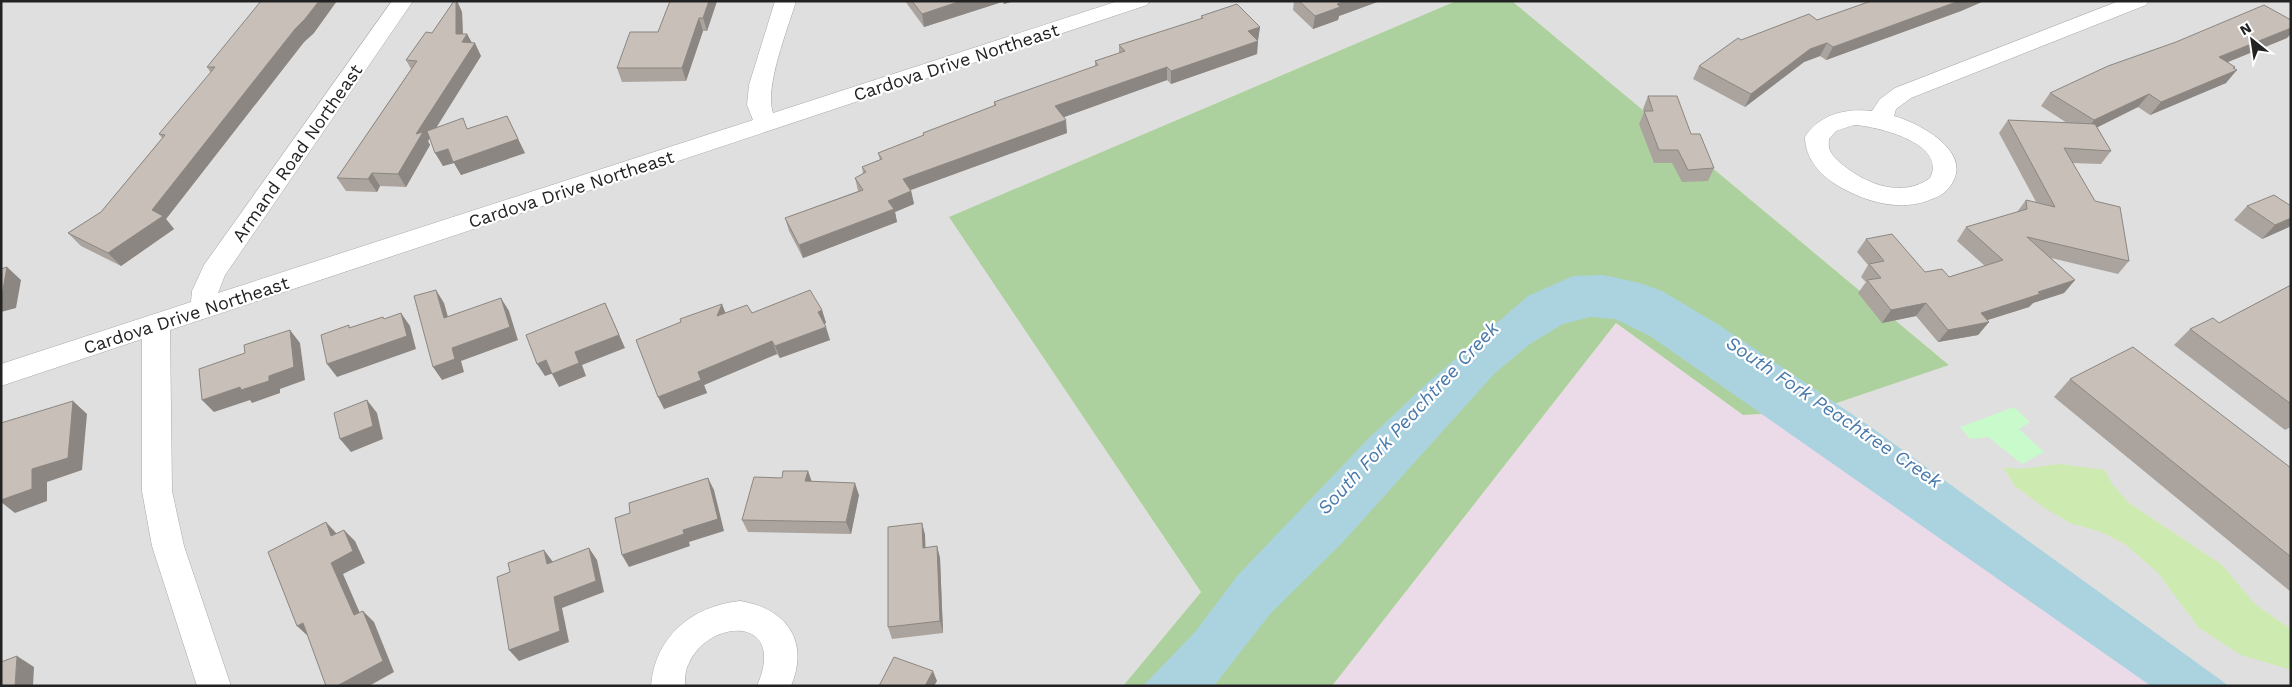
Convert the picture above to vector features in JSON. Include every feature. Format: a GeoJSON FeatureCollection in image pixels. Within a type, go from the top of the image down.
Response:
{"type":"FeatureCollection","features":[{"type":"Feature","properties":{"kind":"street","name":"Armand Road Northeast"},"geometry":{"type":"LineString","coordinates":[[204,309],[205,291],[213,272],[403,1]]}},
{"type":"Feature","properties":{"kind":"street"},"geometry":{"type":"LineString","coordinates":[[766,125],[759,105],[760,84],[786,1]]}},
{"type":"Feature","properties":{"kind":"street","name":"Cardova Drive Northeast"},"geometry":{"type":"LineString","coordinates":[[1,375],[1140,1]]}},
{"type":"Feature","properties":{"kind":"street"},"geometry":{"type":"LineString","coordinates":[[1882,121],[1883,111],[1887,103],[1903,93],[2139,1]]}},
{"type":"Feature","properties":{"kind":"street"},"geometry":{"type":"LineString","coordinates":[[1852,117],[1882,121],[1898,125],[1929,143],[1944,163],[1945,177],[1940,186],[1928,194],[1897,198],[1871,192],[1856,186],[1838,176],[1826,165],[1819,154],[1816,143],[1823,128],[1837,120],[1852,117]]}},
{"type":"Feature","properties":{"kind":"street"},"geometry":{"type":"LineString","coordinates":[[156,324],[155,430],[157,492],[168,546],[214,686]]}},
{"type":"Feature","properties":{"kind":"street"},"geometry":{"type":"LineString","coordinates":[[668,686],[668,673],[674,655],[685,639],[702,626],[721,618],[740,616],[758,620],[772,630],[780,644],[783,659],[780,675],[774,686]]}},
{"type":"Feature","properties":{"kind":"shaded area"},"geometry":{"type":"Polygon","coordinates":[[[1,1],[1456,1],[950,217],[1201,592],[1123,686],[1,686],[1,1]]]}},
{"type":"Feature","properties":{"kind":"shaded area"},"geometry":{"type":"Polygon","coordinates":[[[1512,1],[2291,1],[2291,686],[2190,686],[1813,411],[1948,364],[1512,1]]]}},
{"type":"Feature","properties":{"kind":"shaded area"},"geometry":{"type":"Polygon","coordinates":[[[1616,323],[1743,415],[1813,411],[2190,686],[1332,686],[1616,323]]]}},
{"type":"Feature","properties":{"kind":"green space"},"geometry":{"type":"Polygon","coordinates":[[[1456,1],[1512,1],[1949,365],[1813,411],[1743,415],[1616,323],[1332,686],[1123,686],[1201,592],[949,217],[1456,1]]]}},
{"type":"Feature","properties":{"kind":"green space"},"geometry":{"type":"Polygon","coordinates":[[[2014,407],[2030,422],[2019,429],[2044,452],[2022,464],[1988,437],[1970,439],[1960,427],[2014,407]]]}},
{"type":"Feature","properties":{"kind":"green space"},"geometry":{"type":"Polygon","coordinates":[[[2060,464],[2105,470],[2112,484],[2129,503],[2221,564],[2256,605],[2291,629],[2291,670],[2241,655],[2199,628],[2158,573],[2125,544],[2101,532],[2070,523],[2043,507],[2015,486],[2003,467],[2025,468],[2060,464]]]}},
{"type":"Feature","properties":{"kind":"water","name":"South Fork Peachtree Creek"},"geometry":{"type":"Polygon","coordinates":[[[1603,275],[1640,283],[1662,291],[1719,325],[1868,425],[2229,686],[2151,686],[1650,336],[1615,319],[1590,317],[1563,324],[1530,344],[1494,374],[1343,542],[1270,614],[1214,686],[1143,686],[1195,632],[1238,575],[1368,439],[1425,385],[1528,296],[1573,276],[1603,275]]]}},
{"type":"Feature","properties":{"kind":"building"},"geometry":{"type":"Polygon","coordinates":[[[261,1],[319,1],[152,210],[163,216],[108,253],[68,233],[101,212],[165,135],[159,134],[215,67],[207,67],[261,1]]]}},
{"type":"Feature","properties":{"kind":"building"},"geometry":{"type":"Polygon","coordinates":[[[454,1],[456,1],[456,34],[467,34],[462,42],[475,43],[416,134],[423,132],[398,174],[372,173],[368,179],[337,178],[417,61],[406,60],[426,32],[432,33],[454,1]]]}},
{"type":"Feature","properties":{"kind":"building"},"geometry":{"type":"Polygon","coordinates":[[[670,1],[709,1],[703,18],[699,18],[682,68],[617,68],[630,32],[658,32],[670,1]]]}},
{"type":"Feature","properties":{"kind":"building"},"geometry":{"type":"Polygon","coordinates":[[[912,1],[961,1],[922,14],[912,1]]]}},
{"type":"Feature","properties":{"kind":"building"},"geometry":{"type":"Polygon","coordinates":[[[1299,1],[1344,1],[1337,4],[1340,7],[1315,16],[1299,1]]]}},
{"type":"Feature","properties":{"kind":"building"},"geometry":{"type":"Polygon","coordinates":[[[1871,1],[1959,1],[1833,47],[1827,43],[1810,49],[1751,94],[1699,66],[1738,38],[1741,40],[1809,14],[1817,20],[1871,1]]]}},
{"type":"Feature","properties":{"kind":"building"},"geometry":{"type":"Polygon","coordinates":[[[1237,4],[1260,27],[1248,31],[1258,41],[1171,71],[1167,67],[1055,106],[1066,120],[903,179],[911,191],[888,201],[894,209],[799,245],[785,218],[863,190],[855,178],[866,172],[862,167],[882,159],[878,153],[924,135],[923,133],[996,105],[994,102],[1098,65],[1095,61],[1125,51],[1119,45],[1203,18],[1201,16],[1237,4]]]}},
{"type":"Feature","properties":{"kind":"building"},"geometry":{"type":"Polygon","coordinates":[[[2264,5],[2291,20],[2291,28],[2219,57],[2237,70],[2161,102],[2149,94],[2094,120],[2050,93],[2108,66],[2176,42],[2264,5]]]}},
{"type":"Feature","properties":{"kind":"building"},"geometry":{"type":"Polygon","coordinates":[[[1648,96],[1677,96],[1691,134],[1700,134],[1714,168],[1688,170],[1678,150],[1659,150],[1644,111],[1653,111],[1648,96]]]}},
{"type":"Feature","properties":{"kind":"building"},"geometry":{"type":"Polygon","coordinates":[[[507,116],[518,139],[453,162],[448,149],[435,153],[427,131],[463,118],[467,129],[507,116]]]}},
{"type":"Feature","properties":{"kind":"building"},"geometry":{"type":"Polygon","coordinates":[[[2008,120],[2095,124],[2111,151],[2064,148],[2095,201],[2120,207],[2129,261],[2027,237],[2075,280],[2038,292],[2040,294],[1981,313],[1989,322],[1948,330],[1926,303],[1891,310],[1867,280],[1881,278],[1869,264],[1884,261],[1866,239],[1892,234],[1925,272],[1942,269],[1949,277],[2003,260],[1966,227],[2027,209],[2026,200],[2055,207],[2008,120]]]}},
{"type":"Feature","properties":{"kind":"building"},"geometry":{"type":"Polygon","coordinates":[[[2274,195],[2291,206],[2291,218],[2275,225],[2247,206],[2274,195]]]}},
{"type":"Feature","properties":{"kind":"building"},"geometry":{"type":"Polygon","coordinates":[[[7,267],[2,295],[1,295],[1,269],[7,267]]]}},
{"type":"Feature","properties":{"kind":"building"},"geometry":{"type":"Polygon","coordinates":[[[2291,285],[2291,404],[2190,329],[2213,318],[2219,323],[2291,285]]]}},
{"type":"Feature","properties":{"kind":"building"},"geometry":{"type":"Polygon","coordinates":[[[436,290],[444,318],[501,298],[510,327],[452,348],[455,359],[433,367],[414,296],[436,290]]]}},
{"type":"Feature","properties":{"kind":"building"},"geometry":{"type":"Polygon","coordinates":[[[810,290],[822,310],[818,312],[826,327],[775,346],[772,341],[698,372],[701,380],[658,397],[636,340],[681,322],[680,319],[722,304],[717,316],[747,305],[752,313],[810,290]]]}},
{"type":"Feature","properties":{"kind":"building"},"geometry":{"type":"Polygon","coordinates":[[[605,303],[619,335],[575,352],[579,363],[552,374],[546,360],[537,364],[526,335],[605,303]]]}},
{"type":"Feature","properties":{"kind":"building"},"geometry":{"type":"Polygon","coordinates":[[[401,313],[407,336],[327,364],[321,335],[349,325],[349,328],[401,313]]]}},
{"type":"Feature","properties":{"kind":"building"},"geometry":{"type":"Polygon","coordinates":[[[290,330],[294,367],[269,376],[269,381],[241,390],[240,387],[202,400],[199,369],[245,353],[244,345],[290,330]]]}},
{"type":"Feature","properties":{"kind":"building"},"geometry":{"type":"Polygon","coordinates":[[[2133,347],[2291,468],[2291,557],[2070,379],[2133,347]]]}},
{"type":"Feature","properties":{"kind":"building"},"geometry":{"type":"Polygon","coordinates":[[[367,400],[373,426],[340,439],[334,413],[367,400]]]}},
{"type":"Feature","properties":{"kind":"building"},"geometry":{"type":"Polygon","coordinates":[[[73,401],[68,458],[32,469],[32,489],[1,500],[1,423],[73,401]]]}},
{"type":"Feature","properties":{"kind":"building"},"geometry":{"type":"Polygon","coordinates":[[[783,471],[808,471],[805,481],[855,483],[846,522],[742,520],[754,477],[782,478],[783,471]]]}},
{"type":"Feature","properties":{"kind":"building"},"geometry":{"type":"Polygon","coordinates":[[[708,478],[718,519],[683,530],[684,534],[622,555],[615,518],[630,513],[629,503],[708,478]]]}},
{"type":"Feature","properties":{"kind":"building"},"geometry":{"type":"Polygon","coordinates":[[[326,522],[331,536],[344,530],[353,551],[331,563],[354,615],[363,611],[383,661],[337,686],[326,686],[303,623],[297,626],[268,552],[326,522]]]}},
{"type":"Feature","properties":{"kind":"building"},"geometry":{"type":"Polygon","coordinates":[[[922,523],[923,548],[937,546],[940,621],[888,627],[888,527],[922,523]]]}},
{"type":"Feature","properties":{"kind":"building"},"geometry":{"type":"Polygon","coordinates":[[[589,548],[596,581],[554,597],[560,631],[509,650],[497,577],[510,572],[508,563],[544,550],[547,564],[589,548]]]}},
{"type":"Feature","properties":{"kind":"building"},"geometry":{"type":"Polygon","coordinates":[[[17,656],[15,686],[1,686],[1,662],[17,656]]]}},
{"type":"Feature","properties":{"kind":"building"},"geometry":{"type":"Polygon","coordinates":[[[894,657],[933,671],[925,686],[879,686],[894,657]]]}}]}
